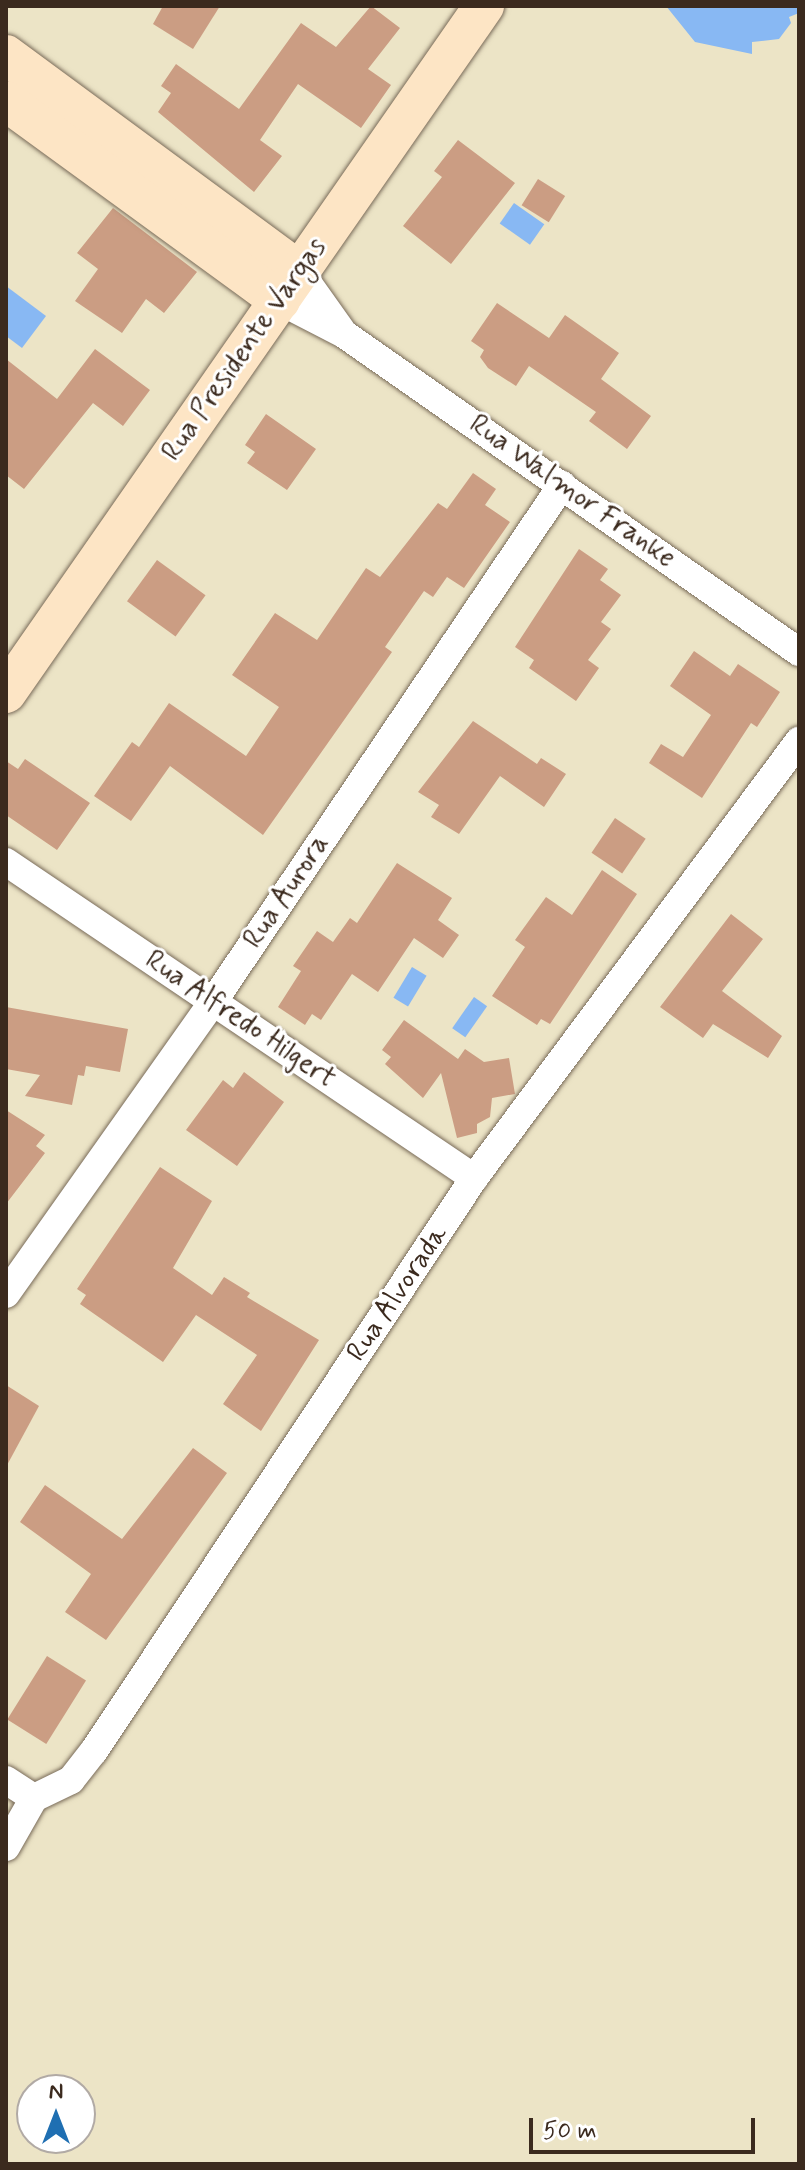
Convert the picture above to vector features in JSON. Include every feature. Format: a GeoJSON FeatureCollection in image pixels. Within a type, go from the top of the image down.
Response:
{"type":"FeatureCollection","features":[{"type":"Feature","properties":{"kind":"main road","name":"Rua Presidente Vargas"},"geometry":{"type":"LineString","coordinates":[[6,693],[484,6]]}},
{"type":"Feature","properties":{"kind":"main road"},"geometry":{"type":"LineString","coordinates":[[6,55],[290,287]]}},
{"type":"Feature","properties":{"kind":"main road"},"geometry":{"type":"LineString","coordinates":[[6,101],[290,287]]}},
{"type":"Feature","properties":{"kind":"street","name":"Rua Walmor Franke"},"geometry":{"type":"LineString","coordinates":[[290,287],[344,334],[799,652]]}},
{"type":"Feature","properties":{"kind":"street","name":"Rua Aurora"},"geometry":{"type":"LineString","coordinates":[[6,1294],[213,1002],[562,485]]}},
{"type":"Feature","properties":{"kind":"street","name":"Rua Alvorada"},"geometry":{"type":"LineString","coordinates":[[34,1798],[71,1780],[94,1751],[474,1178],[799,741]]}},
{"type":"Feature","properties":{"kind":"street","name":"Rua Alfredo Hilgert"},"geometry":{"type":"LineString","coordinates":[[6,862],[474,1178]]}},
{"type":"Feature","properties":{"kind":"street"},"geometry":{"type":"LineString","coordinates":[[6,1780],[34,1798],[6,1847]]}},
{"type":"Feature","properties":{"kind":"water"},"geometry":{"type":"Polygon","coordinates":[[[666,6],[799,6],[799,13],[789,17],[791,23],[779,39],[752,42],[752,54],[695,42],[666,6]]]}},
{"type":"Feature","properties":{"kind":"water"},"geometry":{"type":"Polygon","coordinates":[[[514,203],[544,224],[530,245],[500,223],[514,203]]]}},
{"type":"Feature","properties":{"kind":"water"},"geometry":{"type":"Polygon","coordinates":[[[6,286],[46,316],[22,348],[6,336],[6,286]]]}},
{"type":"Feature","properties":{"kind":"water"},"geometry":{"type":"Polygon","coordinates":[[[412,967],[427,976],[408,1007],[393,998],[412,967]]]}},
{"type":"Feature","properties":{"kind":"water"},"geometry":{"type":"Polygon","coordinates":[[[474,997],[487,1006],[465,1037],[452,1028],[474,997]]]}},
{"type":"Feature","properties":{"kind":"building"},"geometry":{"type":"Polygon","coordinates":[[[163,6],[220,6],[193,49],[153,24],[163,6]]]}},
{"type":"Feature","properties":{"kind":"building"},"geometry":{"type":"Polygon","coordinates":[[[371,6],[400,28],[368,69],[391,85],[361,128],[298,84],[260,140],[282,156],[254,192],[158,112],[171,93],[161,86],[176,64],[239,109],[301,23],[336,47],[371,6]]]}},
{"type":"Feature","properties":{"kind":"building"},"geometry":{"type":"Polygon","coordinates":[[[458,140],[515,183],[451,264],[403,226],[442,177],[434,171],[458,140]]]}},
{"type":"Feature","properties":{"kind":"building"},"geometry":{"type":"Polygon","coordinates":[[[538,179],[565,196],[549,222],[522,205],[538,179]]]}},
{"type":"Feature","properties":{"kind":"building"},"geometry":{"type":"Polygon","coordinates":[[[113,208],[197,272],[164,313],[146,299],[122,333],[75,301],[98,269],[77,253],[113,208]]]}},
{"type":"Feature","properties":{"kind":"building"},"geometry":{"type":"Polygon","coordinates":[[[497,303],[549,338],[565,315],[619,353],[601,379],[651,416],[627,449],[589,421],[596,412],[529,366],[516,386],[488,368],[480,357],[484,350],[471,341],[497,303]]]}},
{"type":"Feature","properties":{"kind":"building"},"geometry":{"type":"Polygon","coordinates":[[[95,349],[150,390],[123,426],[93,403],[24,489],[6,475],[6,359],[57,399],[95,349]]]}},
{"type":"Feature","properties":{"kind":"building"},"geometry":{"type":"Polygon","coordinates":[[[266,414],[316,449],[287,490],[247,463],[255,452],[245,445],[266,414]]]}},
{"type":"Feature","properties":{"kind":"building"},"geometry":{"type":"Polygon","coordinates":[[[473,473],[496,489],[485,505],[510,522],[464,588],[447,577],[433,597],[424,591],[385,647],[392,652],[263,835],[170,766],[131,821],[94,796],[132,742],[139,747],[169,703],[246,756],[279,707],[232,675],[275,613],[317,640],[366,568],[380,577],[438,503],[447,509],[473,473]]]}},
{"type":"Feature","properties":{"kind":"building"},"geometry":{"type":"Polygon","coordinates":[[[579,549],[608,569],[600,580],[621,595],[601,622],[611,629],[588,660],[599,668],[576,701],[529,668],[534,660],[515,647],[579,549]]]}},
{"type":"Feature","properties":{"kind":"building"},"geometry":{"type":"Polygon","coordinates":[[[157,560],[206,595],[176,637],[127,601],[157,560]]]}},
{"type":"Feature","properties":{"kind":"building"},"geometry":{"type":"Polygon","coordinates":[[[694,651],[730,676],[738,664],[780,692],[757,727],[751,723],[702,798],[649,763],[661,744],[683,757],[711,715],[670,686],[694,651]]]}},
{"type":"Feature","properties":{"kind":"building"},"geometry":{"type":"Polygon","coordinates":[[[473,721],[537,764],[541,758],[566,774],[544,807],[500,776],[459,834],[431,817],[439,805],[418,792],[473,721]]]}},
{"type":"Feature","properties":{"kind":"building"},"geometry":{"type":"Polygon","coordinates":[[[25,759],[90,803],[57,850],[6,815],[6,761],[18,769],[25,759]]]}},
{"type":"Feature","properties":{"kind":"building"},"geometry":{"type":"Polygon","coordinates":[[[615,818],[646,839],[622,874],[592,853],[615,818]]]}},
{"type":"Feature","properties":{"kind":"building"},"geometry":{"type":"Polygon","coordinates":[[[397,863],[452,898],[438,920],[459,935],[443,958],[414,938],[378,992],[352,974],[321,1020],[312,1014],[305,1025],[278,1007],[301,971],[293,966],[317,931],[333,942],[350,918],[357,923],[397,863]]]}},
{"type":"Feature","properties":{"kind":"building"},"geometry":{"type":"Polygon","coordinates":[[[602,870],[637,894],[550,1024],[541,1019],[537,1025],[492,996],[525,947],[515,940],[546,897],[572,915],[602,870]]]}},
{"type":"Feature","properties":{"kind":"building"},"geometry":{"type":"Polygon","coordinates":[[[731,914],[763,939],[722,991],[782,1036],[768,1058],[713,1024],[703,1038],[660,1007],[731,914]]]}},
{"type":"Feature","properties":{"kind":"building"},"geometry":{"type":"Polygon","coordinates":[[[6,1007],[128,1029],[120,1072],[86,1066],[84,1076],[78,1075],[72,1105],[25,1096],[40,1075],[6,1069],[6,1007]]]}},
{"type":"Feature","properties":{"kind":"building"},"geometry":{"type":"Polygon","coordinates":[[[404,1020],[458,1059],[465,1049],[484,1062],[509,1058],[515,1094],[492,1098],[490,1117],[477,1124],[477,1133],[457,1138],[441,1073],[423,1098],[385,1064],[391,1057],[382,1050],[404,1020]]]}},
{"type":"Feature","properties":{"kind":"building"},"geometry":{"type":"Polygon","coordinates":[[[244,1072],[284,1102],[237,1166],[186,1130],[223,1080],[233,1088],[244,1072]]]}},
{"type":"Feature","properties":{"kind":"building"},"geometry":{"type":"Polygon","coordinates":[[[6,1110],[45,1135],[36,1146],[45,1153],[6,1204],[6,1110]]]}},
{"type":"Feature","properties":{"kind":"building"},"geometry":{"type":"Polygon","coordinates":[[[160,1167],[212,1201],[173,1268],[212,1295],[224,1277],[250,1293],[247,1297],[319,1340],[261,1431],[223,1404],[257,1355],[196,1315],[163,1362],[80,1304],[86,1295],[77,1289],[160,1167]]]}},
{"type":"Feature","properties":{"kind":"building"},"geometry":{"type":"Polygon","coordinates":[[[6,1385],[39,1406],[6,1467],[6,1385]]]}},
{"type":"Feature","properties":{"kind":"building"},"geometry":{"type":"Polygon","coordinates":[[[193,1448],[227,1473],[106,1640],[65,1612],[91,1574],[20,1522],[45,1485],[122,1539],[193,1448]]]}},
{"type":"Feature","properties":{"kind":"building"},"geometry":{"type":"Polygon","coordinates":[[[47,1656],[86,1680],[46,1744],[7,1720],[47,1656]]]}}]}
